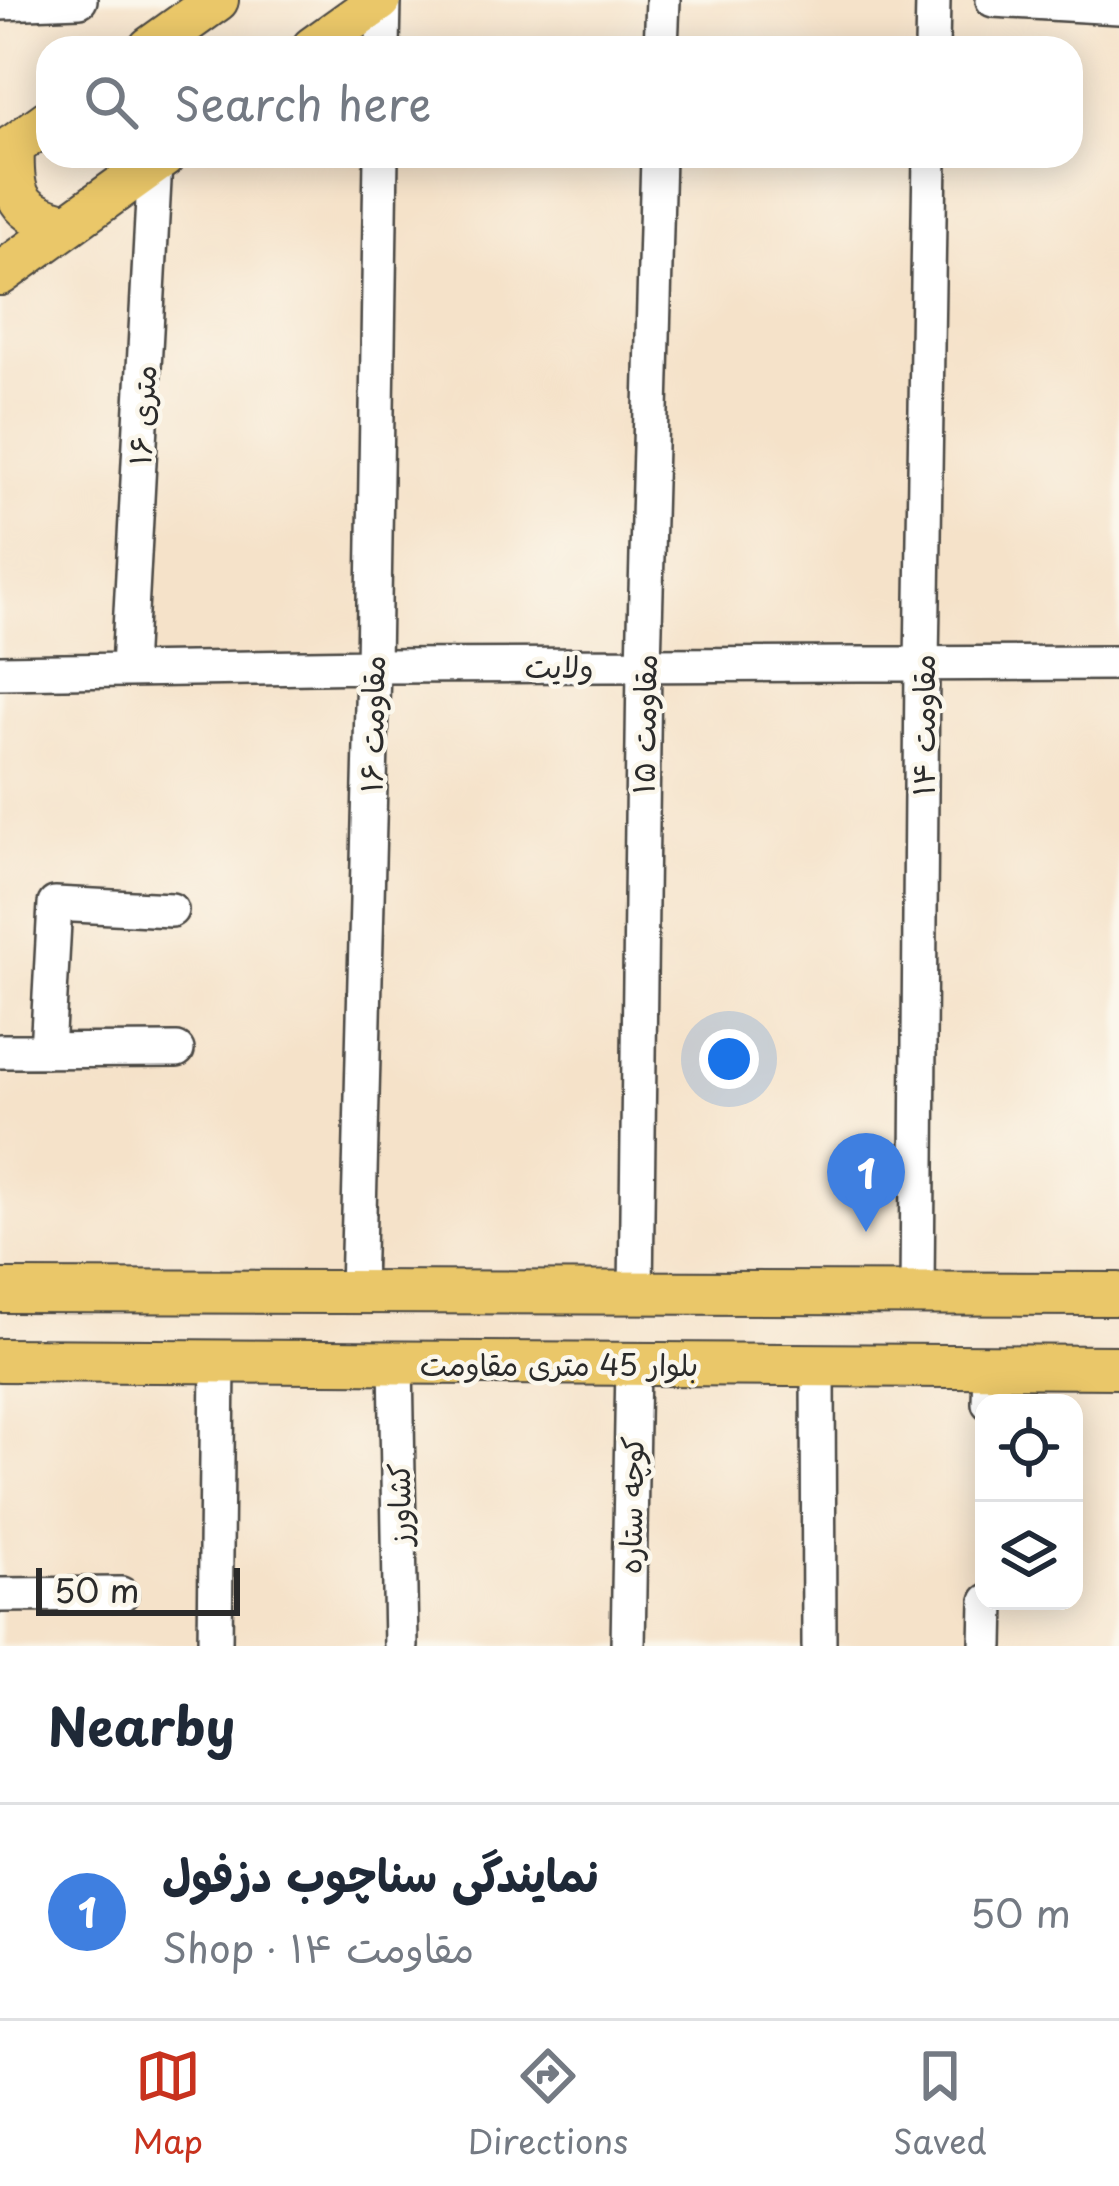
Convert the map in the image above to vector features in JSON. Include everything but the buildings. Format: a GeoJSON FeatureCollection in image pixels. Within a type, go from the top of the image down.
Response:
{"type":"FeatureCollection","features":[{"type":"Feature","properties":{"kind":"main road"},"geometry":{"type":"LineString","coordinates":[[167,36],[218,0]]}},
{"type":"Feature","properties":{"kind":"main road"},"geometry":{"type":"LineString","coordinates":[[331,36],[382,0]]}},
{"type":"Feature","properties":{"kind":"main road"},"geometry":{"type":"LineString","coordinates":[[36,130],[6,151],[14,190],[40,219],[68,225]]}},
{"type":"Feature","properties":{"kind":"main road"},"geometry":{"type":"LineString","coordinates":[[0,274],[147,168]]}},
{"type":"Feature","properties":{"kind":"main road"},"geometry":{"type":"LineString","coordinates":[[0,1291],[1119,1294]]}},
{"type":"Feature","properties":{"kind":"main road"},"geometry":{"type":"LineString","coordinates":[[88,1360],[96,1352],[100,1332],[91,1292]]}},
{"type":"Feature","properties":{"kind":"main road"},"geometry":{"type":"LineString","coordinates":[[192,1292],[179,1312],[175,1330],[180,1348],[207,1361]]}},
{"type":"Feature","properties":{"kind":"main road","name":"بلوار 45 متری مقاومت"},"geometry":{"type":"LineString","coordinates":[[0,1360],[818,1365],[990,1384],[1119,1366]]}},
{"type":"Feature","properties":{"kind":"street"},"geometry":{"type":"LineString","coordinates":[[0,3],[80,0]]}},
{"type":"Feature","properties":{"kind":"street"},"geometry":{"type":"LineString","coordinates":[[382,0],[383,36]]}},
{"type":"Feature","properties":{"kind":"street"},"geometry":{"type":"LineString","coordinates":[[662,36],[663,0]]}},
{"type":"Feature","properties":{"kind":"street"},"geometry":{"type":"LineString","coordinates":[[932,36],[933,0]]}},
{"type":"Feature","properties":{"kind":"street"},"geometry":{"type":"LineString","coordinates":[[993,0],[1119,7]]}},
{"type":"Feature","properties":{"kind":"street","name":"۱۶ متری"},"geometry":{"type":"LineString","coordinates":[[128,668],[158,168]]}},
{"type":"Feature","properties":{"kind":"street","name":"مقاومت ۱۶"},"geometry":{"type":"LineString","coordinates":[[357,1292],[381,168]]}},
{"type":"Feature","properties":{"kind":"street","name":"مقاومت ۱۵"},"geometry":{"type":"LineString","coordinates":[[636,1293],[644,664],[658,168]]}},
{"type":"Feature","properties":{"kind":"street","name":"مقاومت ۱۴"},"geometry":{"type":"LineString","coordinates":[[917,1293],[930,168]]}},
{"type":"Feature","properties":{"kind":"street","name":"ولایت"},"geometry":{"type":"LineString","coordinates":[[0,672],[1119,662]]}},
{"type":"Feature","properties":{"kind":"street"},"geometry":{"type":"LineString","coordinates":[[47,1051],[55,904],[171,910]]}},
{"type":"Feature","properties":{"kind":"street"},"geometry":{"type":"LineString","coordinates":[[0,1051],[177,1050]]}},
{"type":"Feature","properties":{"kind":"street"},"geometry":{"type":"LineString","coordinates":[[207,1361],[215,1646]]}},
{"type":"Feature","properties":{"kind":"street","name":"کشاورز"},"geometry":{"type":"LineString","coordinates":[[396,1362],[400,1646]]}},
{"type":"Feature","properties":{"kind":"street","name":"کوچه ستاره"},"geometry":{"type":"LineString","coordinates":[[628,1646],[633,1364]]}},
{"type":"Feature","properties":{"kind":"street"},"geometry":{"type":"LineString","coordinates":[[818,1365],[819,1646]]}},
{"type":"Feature","properties":{"kind":"street"},"geometry":{"type":"LineString","coordinates":[[0,1595],[121,1594]]}},
{"type":"Feature","properties":{"kind":"street"},"geometry":{"type":"LineString","coordinates":[[987,1646],[988,1610]]}},
{"type":"Feature","properties":{"kind":"place","name":"نمایندگی سناچوب دزفول"},"geometry":{"type":"Point","coordinates":[866,1232]}}]}
